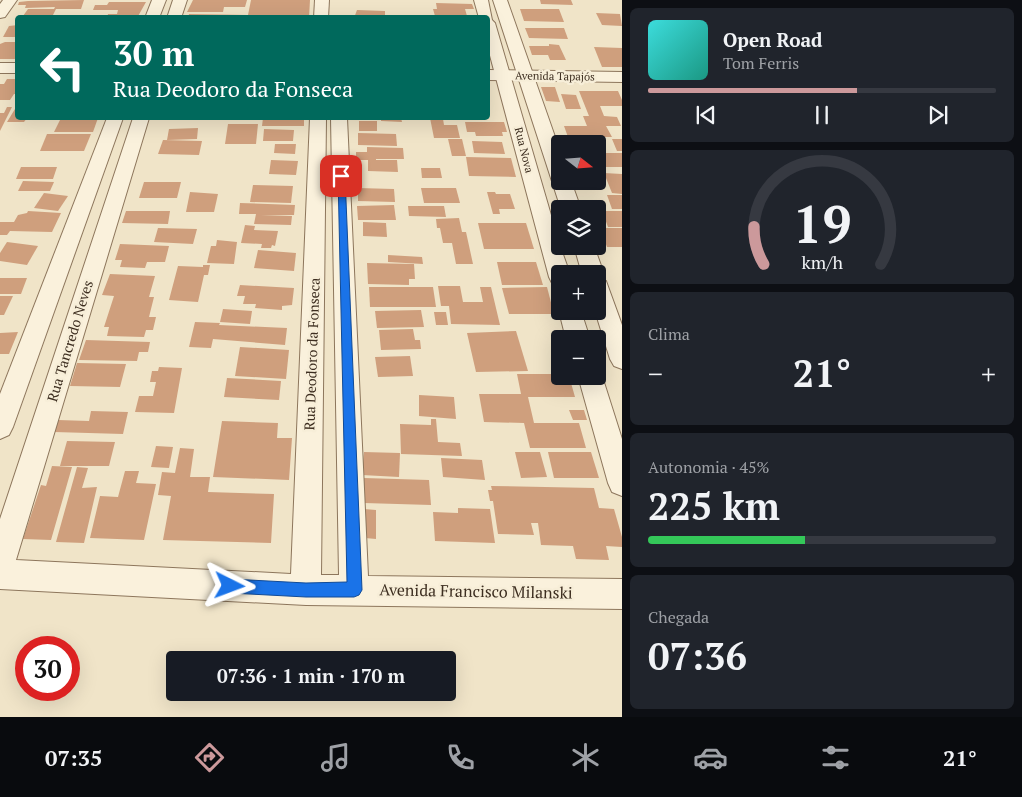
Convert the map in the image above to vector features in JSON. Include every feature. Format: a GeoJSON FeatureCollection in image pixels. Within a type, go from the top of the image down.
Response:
{"type":"FeatureCollection","features":[{"type":"Feature","properties":{"kind":"street"},"geometry":{"type":"LineString","coordinates":[[0,14],[10,0]]}},
{"type":"Feature","properties":{"kind":"street"},"geometry":{"type":"LineString","coordinates":[[153,15],[159,0]]}},
{"type":"Feature","properties":{"kind":"street"},"geometry":{"type":"LineString","coordinates":[[175,15],[180,0]]}},
{"type":"Feature","properties":{"kind":"street"},"geometry":{"type":"LineString","coordinates":[[321,15],[322,0]]}},
{"type":"Feature","properties":{"kind":"street"},"geometry":{"type":"LineString","coordinates":[[481,0],[485,15]]}},
{"type":"Feature","properties":{"kind":"street","name":"Rua Nova"},"geometry":{"type":"LineString","coordinates":[[500,0],[551,150]]}},
{"type":"Feature","properties":{"kind":"street","name":"Rua Nova"},"geometry":{"type":"LineString","coordinates":[[490,38],[495,75],[531,180],[556,265]]}},
{"type":"Feature","properties":{"kind":"street"},"geometry":{"type":"LineString","coordinates":[[0,68],[15,68]]}},
{"type":"Feature","properties":{"kind":"street","name":"Avenida Tapajós"},"geometry":{"type":"LineString","coordinates":[[495,75],[622,77]]}},
{"type":"Feature","properties":{"kind":"street"},"geometry":{"type":"LineString","coordinates":[[0,427],[114,120]]}},
{"type":"Feature","properties":{"kind":"street","name":"Rua Tancredo Neves"},"geometry":{"type":"LineString","coordinates":[[0,564],[140,120]]}},
{"type":"Feature","properties":{"kind":"street","name":"Rua Deodoro da Fonseca"},"geometry":{"type":"LineString","coordinates":[[306,590],[318,120]]}},
{"type":"Feature","properties":{"kind":"street"},"geometry":{"type":"LineString","coordinates":[[339,120],[354,590]]}},
{"type":"Feature","properties":{"kind":"street"},"geometry":{"type":"LineString","coordinates":[[606,311],[622,359]]}},
{"type":"Feature","properties":{"kind":"street"},"geometry":{"type":"LineString","coordinates":[[593,385],[622,483]]}},
{"type":"Feature","properties":{"kind":"street","name":"Avenida Francisco Milanski"},"geometry":{"type":"LineString","coordinates":[[0,574],[306,590],[622,594]]}},
{"type":"Feature","properties":{"kind":"building"},"geometry":{"type":"Polygon","coordinates":[[[84,0],[81,9],[56,9],[53,15],[24,15],[28,9],[54,9],[55,7],[25,8],[26,5],[18,5],[19,2],[84,0]]]}},
{"type":"Feature","properties":{"kind":"building"},"geometry":{"type":"Polygon","coordinates":[[[193,0],[247,0],[245,7],[224,7],[223,12],[187,12],[193,0]]]}},
{"type":"Feature","properties":{"kind":"building"},"geometry":{"type":"Polygon","coordinates":[[[251,0],[310,0],[309,15],[248,15],[251,0]]]}},
{"type":"Feature","properties":{"kind":"building"},"geometry":{"type":"Polygon","coordinates":[[[540,0],[571,0],[573,5],[541,4],[540,0]]]}},
{"type":"Feature","properties":{"kind":"building"},"geometry":{"type":"Polygon","coordinates":[[[109,2],[146,2],[139,15],[108,15],[117,14],[118,10],[93,10],[95,5],[107,5],[109,2]]]}},
{"type":"Feature","properties":{"kind":"building"},"geometry":{"type":"Polygon","coordinates":[[[436,3],[472,4],[474,9],[465,9],[467,15],[435,15],[433,9],[437,9],[436,3]]]}},
{"type":"Feature","properties":{"kind":"building"},"geometry":{"type":"Polygon","coordinates":[[[520,9],[559,9],[564,22],[524,21],[520,9]]]}},
{"type":"Feature","properties":{"kind":"building"},"geometry":{"type":"Polygon","coordinates":[[[357,10],[385,11],[385,15],[355,15],[357,10]]]}},
{"type":"Feature","properties":{"kind":"building"},"geometry":{"type":"Polygon","coordinates":[[[596,13],[620,14],[622,26],[602,25],[596,13]]]}},
{"type":"Feature","properties":{"kind":"building"},"geometry":{"type":"Polygon","coordinates":[[[189,14],[248,15],[189,15],[189,14]]]}},
{"type":"Feature","properties":{"kind":"building"},"geometry":{"type":"Polygon","coordinates":[[[15,25],[15,37],[3,37],[9,26],[15,25]]]}},
{"type":"Feature","properties":{"kind":"building"},"geometry":{"type":"Polygon","coordinates":[[[525,28],[564,28],[568,39],[529,38],[525,28]]]}},
{"type":"Feature","properties":{"kind":"building"},"geometry":{"type":"Polygon","coordinates":[[[15,42],[15,59],[0,59],[0,44],[15,42]]]}},
{"type":"Feature","properties":{"kind":"building"},"geometry":{"type":"Polygon","coordinates":[[[549,44],[559,45],[566,60],[550,60],[548,55],[532,55],[529,46],[549,46],[549,44]]]}},
{"type":"Feature","properties":{"kind":"building"},"geometry":{"type":"Polygon","coordinates":[[[594,47],[622,48],[622,67],[602,67],[594,47]]]}},
{"type":"Feature","properties":{"kind":"building"},"geometry":{"type":"Polygon","coordinates":[[[7,79],[15,79],[15,94],[10,100],[0,100],[0,84],[4,84],[7,79]]]}},
{"type":"Feature","properties":{"kind":"building"},"geometry":{"type":"Polygon","coordinates":[[[541,87],[555,87],[560,102],[546,101],[541,87]]]}},
{"type":"Feature","properties":{"kind":"building"},"geometry":{"type":"Polygon","coordinates":[[[579,91],[618,91],[622,100],[622,106],[600,106],[604,116],[617,117],[621,126],[606,126],[612,137],[606,137],[606,135],[567,135],[564,126],[587,126],[583,116],[589,116],[579,91]]]}},
{"type":"Feature","properties":{"kind":"building"},"geometry":{"type":"Polygon","coordinates":[[[561,94],[576,95],[581,109],[566,109],[561,94]]]}},
{"type":"Feature","properties":{"kind":"building"},"geometry":{"type":"Polygon","coordinates":[[[7,107],[12,107],[0,131],[0,113],[4,113],[7,107]]]}},
{"type":"Feature","properties":{"kind":"building"},"geometry":{"type":"Polygon","coordinates":[[[15,109],[15,120],[26,120],[24,122],[7,122],[15,109]]]}},
{"type":"Feature","properties":{"kind":"building"},"geometry":{"type":"Polygon","coordinates":[[[60,120],[97,120],[93,132],[54,132],[60,120]]]}},
{"type":"Feature","properties":{"kind":"building"},"geometry":{"type":"Polygon","coordinates":[[[263,120],[304,120],[304,126],[262,126],[263,120]]]}},
{"type":"Feature","properties":{"kind":"building"},"geometry":{"type":"Polygon","coordinates":[[[402,120],[402,122],[381,121],[402,120]]]}},
{"type":"Feature","properties":{"kind":"building"},"geometry":{"type":"Polygon","coordinates":[[[430,120],[443,120],[444,125],[457,125],[460,138],[434,138],[430,120]]]}},
{"type":"Feature","properties":{"kind":"building"},"geometry":{"type":"Polygon","coordinates":[[[359,121],[377,121],[377,131],[359,131],[359,121]]]}},
{"type":"Feature","properties":{"kind":"building"},"geometry":{"type":"Polygon","coordinates":[[[465,122],[504,122],[507,132],[502,132],[503,136],[476,136],[475,132],[467,132],[465,122]]]}},
{"type":"Feature","properties":{"kind":"building"},"geometry":{"type":"Polygon","coordinates":[[[228,124],[258,124],[256,144],[225,144],[228,124]]]}},
{"type":"Feature","properties":{"kind":"building"},"geometry":{"type":"Polygon","coordinates":[[[198,128],[197,139],[167,140],[169,129],[198,128]]]}},
{"type":"Feature","properties":{"kind":"building"},"geometry":{"type":"Polygon","coordinates":[[[264,129],[294,130],[293,141],[263,141],[264,129]]]}},
{"type":"Feature","properties":{"kind":"building"},"geometry":{"type":"Polygon","coordinates":[[[358,133],[396,134],[397,146],[358,145],[358,133]]]}},
{"type":"Feature","properties":{"kind":"building"},"geometry":{"type":"Polygon","coordinates":[[[47,134],[91,134],[84,151],[40,151],[47,134]]]}},
{"type":"Feature","properties":{"kind":"building"},"geometry":{"type":"Polygon","coordinates":[[[448,139],[462,139],[466,156],[452,156],[448,139]]]}},
{"type":"Feature","properties":{"kind":"building"},"geometry":{"type":"Polygon","coordinates":[[[612,139],[622,139],[622,151],[617,151],[612,139]]]}},
{"type":"Feature","properties":{"kind":"building"},"geometry":{"type":"Polygon","coordinates":[[[163,140],[202,141],[199,155],[158,154],[163,140]]]}},
{"type":"Feature","properties":{"kind":"building"},"geometry":{"type":"Polygon","coordinates":[[[472,141],[502,142],[505,154],[474,153],[472,141]]]}},
{"type":"Feature","properties":{"kind":"building"},"geometry":{"type":"Polygon","coordinates":[[[275,144],[296,144],[295,154],[274,153],[275,144]]]}},
{"type":"Feature","properties":{"kind":"building"},"geometry":{"type":"Polygon","coordinates":[[[367,147],[403,148],[404,159],[376,159],[397,160],[398,172],[368,171],[368,160],[356,160],[356,152],[367,152],[367,147]]]}},
{"type":"Feature","properties":{"kind":"building"},"geometry":{"type":"Polygon","coordinates":[[[606,153],[622,153],[622,167],[606,167],[606,153]]]}},
{"type":"Feature","properties":{"kind":"building"},"geometry":{"type":"Polygon","coordinates":[[[466,157],[511,158],[516,177],[469,176],[466,157]]]}},
{"type":"Feature","properties":{"kind":"building"},"geometry":{"type":"Polygon","coordinates":[[[271,160],[298,161],[296,175],[269,174],[271,160]]]}},
{"type":"Feature","properties":{"kind":"building"},"geometry":{"type":"Polygon","coordinates":[[[21,167],[57,167],[53,179],[16,179],[21,167]]]}},
{"type":"Feature","properties":{"kind":"building"},"geometry":{"type":"Polygon","coordinates":[[[421,168],[440,168],[442,178],[422,178],[421,168]]]}},
{"type":"Feature","properties":{"kind":"building"},"geometry":{"type":"Polygon","coordinates":[[[606,173],[622,174],[622,194],[612,193],[606,173]]]}},
{"type":"Feature","properties":{"kind":"building"},"geometry":{"type":"Polygon","coordinates":[[[23,181],[54,182],[50,191],[18,191],[23,181]]]}},
{"type":"Feature","properties":{"kind":"building"},"geometry":{"type":"Polygon","coordinates":[[[144,182],[181,182],[177,198],[139,198],[144,182]]]}},
{"type":"Feature","properties":{"kind":"building"},"geometry":{"type":"Polygon","coordinates":[[[253,185],[293,186],[291,203],[250,202],[253,185]]]}},
{"type":"Feature","properties":{"kind":"building"},"geometry":{"type":"Polygon","coordinates":[[[358,188],[394,189],[395,202],[358,201],[358,188]]]}},
{"type":"Feature","properties":{"kind":"building"},"geometry":{"type":"Polygon","coordinates":[[[421,188],[456,188],[460,203],[424,203],[421,188]]]}},
{"type":"Feature","properties":{"kind":"building"},"geometry":{"type":"Polygon","coordinates":[[[190,192],[218,194],[214,212],[186,212],[190,192]]]}},
{"type":"Feature","properties":{"kind":"building"},"geometry":{"type":"Polygon","coordinates":[[[487,192],[510,194],[515,209],[499,209],[500,214],[493,214],[487,192]]]}},
{"type":"Feature","properties":{"kind":"building"},"geometry":{"type":"Polygon","coordinates":[[[44,193],[68,196],[58,211],[34,208],[44,193]]]}},
{"type":"Feature","properties":{"kind":"building"},"geometry":{"type":"Polygon","coordinates":[[[607,195],[622,195],[622,209],[612,209],[607,195]]]}},
{"type":"Feature","properties":{"kind":"building"},"geometry":{"type":"Polygon","coordinates":[[[240,203],[295,205],[294,215],[261,215],[292,216],[291,225],[254,224],[256,214],[239,214],[240,203]]]}},
{"type":"Feature","properties":{"kind":"building"},"geometry":{"type":"Polygon","coordinates":[[[394,205],[396,220],[358,220],[357,206],[394,205]]]}},
{"type":"Feature","properties":{"kind":"building"},"geometry":{"type":"Polygon","coordinates":[[[408,206],[444,206],[446,217],[409,216],[408,206]]]}},
{"type":"Feature","properties":{"kind":"building"},"geometry":{"type":"Polygon","coordinates":[[[28,211],[61,213],[52,232],[10,231],[7,235],[0,235],[0,222],[14,222],[18,215],[28,211]]]}},
{"type":"Feature","properties":{"kind":"building"},"geometry":{"type":"Polygon","coordinates":[[[126,211],[170,211],[168,224],[122,223],[126,211]]]}},
{"type":"Feature","properties":{"kind":"building"},"geometry":{"type":"Polygon","coordinates":[[[606,211],[622,211],[622,227],[608,227],[606,211]]]}},
{"type":"Feature","properties":{"kind":"building"},"geometry":{"type":"Polygon","coordinates":[[[459,218],[462,232],[466,232],[473,264],[456,264],[452,243],[443,243],[440,228],[437,228],[436,219],[459,218]]]}},
{"type":"Feature","properties":{"kind":"building"},"geometry":{"type":"Polygon","coordinates":[[[363,222],[386,223],[387,237],[363,236],[363,222]]]}},
{"type":"Feature","properties":{"kind":"building"},"geometry":{"type":"Polygon","coordinates":[[[478,223],[526,223],[534,249],[484,249],[478,223]]]}},
{"type":"Feature","properties":{"kind":"building"},"geometry":{"type":"Polygon","coordinates":[[[245,225],[255,226],[254,230],[278,231],[275,246],[261,248],[262,244],[241,243],[245,225]]]}},
{"type":"Feature","properties":{"kind":"building"},"geometry":{"type":"Polygon","coordinates":[[[158,228],[197,229],[193,244],[154,242],[158,228]]]}},
{"type":"Feature","properties":{"kind":"building"},"geometry":{"type":"Polygon","coordinates":[[[606,228],[622,228],[622,247],[607,247],[606,228]]]}},
{"type":"Feature","properties":{"kind":"building"},"geometry":{"type":"Polygon","coordinates":[[[217,240],[237,242],[234,264],[207,263],[211,246],[216,246],[217,240]]]}},
{"type":"Feature","properties":{"kind":"building"},"geometry":{"type":"Polygon","coordinates":[[[7,242],[38,246],[27,265],[0,261],[0,253],[7,242]]]}},
{"type":"Feature","properties":{"kind":"building"},"geometry":{"type":"Polygon","coordinates":[[[120,244],[169,246],[165,262],[147,262],[145,268],[120,267],[122,260],[115,260],[120,244]]]}},
{"type":"Feature","properties":{"kind":"building"},"geometry":{"type":"Polygon","coordinates":[[[258,250],[296,253],[294,271],[254,268],[258,250]]]}},
{"type":"Feature","properties":{"kind":"building"},"geometry":{"type":"Polygon","coordinates":[[[388,255],[422,257],[423,264],[388,262],[388,255]]]}},
{"type":"Feature","properties":{"kind":"building"},"geometry":{"type":"Polygon","coordinates":[[[497,262],[536,262],[543,285],[502,285],[497,262]]]}},
{"type":"Feature","properties":{"kind":"building"},"geometry":{"type":"Polygon","coordinates":[[[367,263],[414,264],[415,279],[409,279],[409,285],[368,284],[367,263]]]}},
{"type":"Feature","properties":{"kind":"building"},"geometry":{"type":"Polygon","coordinates":[[[203,265],[210,265],[208,275],[204,275],[198,302],[169,300],[178,266],[203,267],[203,265]]]}},
{"type":"Feature","properties":{"kind":"building"},"geometry":{"type":"Polygon","coordinates":[[[110,274],[155,276],[149,297],[154,297],[149,317],[156,317],[153,330],[146,330],[144,337],[107,336],[109,327],[104,327],[114,296],[102,295],[110,274]]]}},
{"type":"Feature","properties":{"kind":"building"},"geometry":{"type":"Polygon","coordinates":[[[0,278],[27,278],[21,294],[0,294],[0,278]]]}},
{"type":"Feature","properties":{"kind":"building"},"geometry":{"type":"Polygon","coordinates":[[[240,285],[294,288],[292,305],[282,306],[282,310],[255,308],[256,304],[243,304],[245,296],[237,296],[240,285]]]}},
{"type":"Feature","properties":{"kind":"building"},"geometry":{"type":"Polygon","coordinates":[[[438,286],[460,286],[463,302],[483,302],[480,287],[491,287],[500,325],[451,324],[449,306],[441,306],[438,286]]]}},
{"type":"Feature","properties":{"kind":"building"},"geometry":{"type":"Polygon","coordinates":[[[369,287],[433,287],[436,307],[370,307],[369,287]]]}},
{"type":"Feature","properties":{"kind":"building"},"geometry":{"type":"Polygon","coordinates":[[[547,287],[551,302],[551,314],[509,314],[502,288],[547,287]]]}},
{"type":"Feature","properties":{"kind":"building"},"geometry":{"type":"Polygon","coordinates":[[[0,296],[13,296],[4,315],[0,315],[0,296]]]}},
{"type":"Feature","properties":{"kind":"building"},"geometry":{"type":"Polygon","coordinates":[[[223,309],[252,311],[250,324],[220,322],[223,309]]]}},
{"type":"Feature","properties":{"kind":"building"},"geometry":{"type":"Polygon","coordinates":[[[421,310],[424,327],[377,328],[375,311],[421,310]]]}},
{"type":"Feature","properties":{"kind":"building"},"geometry":{"type":"Polygon","coordinates":[[[434,312],[446,312],[448,325],[436,325],[434,312]]]}},
{"type":"Feature","properties":{"kind":"building"},"geometry":{"type":"Polygon","coordinates":[[[195,322],[287,328],[285,345],[213,339],[211,348],[189,347],[195,322]]]}},
{"type":"Feature","properties":{"kind":"building"},"geometry":{"type":"Polygon","coordinates":[[[413,329],[415,340],[420,340],[421,349],[381,350],[379,330],[413,329]]]}},
{"type":"Feature","properties":{"kind":"building"},"geometry":{"type":"Polygon","coordinates":[[[516,331],[528,371],[476,372],[467,333],[516,331]]]}},
{"type":"Feature","properties":{"kind":"building"},"geometry":{"type":"Polygon","coordinates":[[[18,332],[9,354],[0,354],[0,333],[18,332]]]}},
{"type":"Feature","properties":{"kind":"building"},"geometry":{"type":"Polygon","coordinates":[[[86,340],[150,342],[148,352],[139,352],[137,361],[79,360],[86,340]]]}},
{"type":"Feature","properties":{"kind":"building"},"geometry":{"type":"Polygon","coordinates":[[[240,347],[289,350],[286,379],[235,376],[240,347]]]}},
{"type":"Feature","properties":{"kind":"building"},"geometry":{"type":"Polygon","coordinates":[[[410,356],[413,376],[378,377],[375,357],[410,356]]]}},
{"type":"Feature","properties":{"kind":"building"},"geometry":{"type":"Polygon","coordinates":[[[77,363],[126,364],[120,387],[70,386],[77,363]]]}},
{"type":"Feature","properties":{"kind":"building"},"geometry":{"type":"Polygon","coordinates":[[[159,367],[182,368],[174,413],[135,412],[139,396],[153,396],[156,382],[150,382],[152,371],[158,371],[159,367]]]}},
{"type":"Feature","properties":{"kind":"building"},"geometry":{"type":"Polygon","coordinates":[[[517,374],[551,374],[551,385],[572,385],[575,397],[528,397],[534,423],[579,423],[586,448],[530,448],[524,423],[484,422],[479,394],[521,394],[517,374]]]}},
{"type":"Feature","properties":{"kind":"building"},"geometry":{"type":"Polygon","coordinates":[[[227,378],[281,381],[279,400],[224,397],[227,378]]]}},
{"type":"Feature","properties":{"kind":"building"},"geometry":{"type":"Polygon","coordinates":[[[419,395],[454,397],[456,419],[419,416],[419,395]]]}},
{"type":"Feature","properties":{"kind":"building"},"geometry":{"type":"Polygon","coordinates":[[[569,410],[584,410],[587,420],[573,420],[569,410]]]}},
{"type":"Feature","properties":{"kind":"building"},"geometry":{"type":"Polygon","coordinates":[[[91,411],[128,412],[123,434],[54,432],[58,420],[89,421],[91,411]]]}},
{"type":"Feature","properties":{"kind":"building"},"geometry":{"type":"Polygon","coordinates":[[[431,419],[436,419],[438,442],[460,443],[462,456],[401,454],[400,424],[431,425],[431,419]]]}},
{"type":"Feature","properties":{"kind":"building"},"geometry":{"type":"Polygon","coordinates":[[[222,421],[278,423],[277,438],[292,438],[289,480],[213,477],[222,421]]]}},
{"type":"Feature","properties":{"kind":"building"},"geometry":{"type":"Polygon","coordinates":[[[67,441],[115,442],[109,466],[60,466],[67,441]]]}},
{"type":"Feature","properties":{"kind":"building"},"geometry":{"type":"Polygon","coordinates":[[[156,446],[173,447],[169,468],[151,467],[156,446]]]}},
{"type":"Feature","properties":{"kind":"building"},"geometry":{"type":"Polygon","coordinates":[[[180,448],[194,449],[190,477],[210,477],[208,492],[274,494],[271,543],[163,540],[171,496],[158,495],[162,472],[175,473],[180,448]]]}},
{"type":"Feature","properties":{"kind":"building"},"geometry":{"type":"Polygon","coordinates":[[[364,452],[400,453],[399,477],[362,475],[364,452]]]}},
{"type":"Feature","properties":{"kind":"building"},"geometry":{"type":"Polygon","coordinates":[[[515,452],[540,452],[547,477],[521,478],[515,452]]]}},
{"type":"Feature","properties":{"kind":"building"},"geometry":{"type":"Polygon","coordinates":[[[548,452],[591,452],[599,478],[554,478],[548,452]]]}},
{"type":"Feature","properties":{"kind":"building"},"geometry":{"type":"Polygon","coordinates":[[[441,458],[482,460],[485,480],[443,477],[441,458]]]}},
{"type":"Feature","properties":{"kind":"building"},"geometry":{"type":"Polygon","coordinates":[[[52,466],[72,467],[51,540],[23,539],[41,485],[46,486],[52,466]]]}},
{"type":"Feature","properties":{"kind":"building"},"geometry":{"type":"Polygon","coordinates":[[[77,467],[88,468],[82,488],[97,487],[84,543],[56,542],[77,467]]]}},
{"type":"Feature","properties":{"kind":"building"},"geometry":{"type":"Polygon","coordinates":[[[125,471],[139,471],[136,483],[156,484],[144,540],[90,538],[100,496],[118,497],[125,471]]]}},
{"type":"Feature","properties":{"kind":"building"},"geometry":{"type":"Polygon","coordinates":[[[364,478],[429,480],[431,505],[364,503],[364,478]]]}},
{"type":"Feature","properties":{"kind":"building"},"geometry":{"type":"Polygon","coordinates":[[[491,486],[594,488],[599,508],[614,509],[622,537],[622,547],[606,546],[609,560],[576,559],[573,546],[541,545],[538,523],[531,523],[534,535],[498,534],[493,501],[490,501],[488,490],[492,490],[491,486]]]}},
{"type":"Feature","properties":{"kind":"building"},"geometry":{"type":"Polygon","coordinates":[[[458,508],[490,509],[495,543],[435,541],[433,512],[458,513],[458,508]]]}},
{"type":"Feature","properties":{"kind":"building"},"geometry":{"type":"Polygon","coordinates":[[[364,509],[376,510],[376,539],[365,538],[364,509]]]}},
{"type":"Feature","properties":{"kind":"route"},"geometry":{"type":"LineString","coordinates":[[230,586],[306,590],[354,590],[341,176]]}}]}
